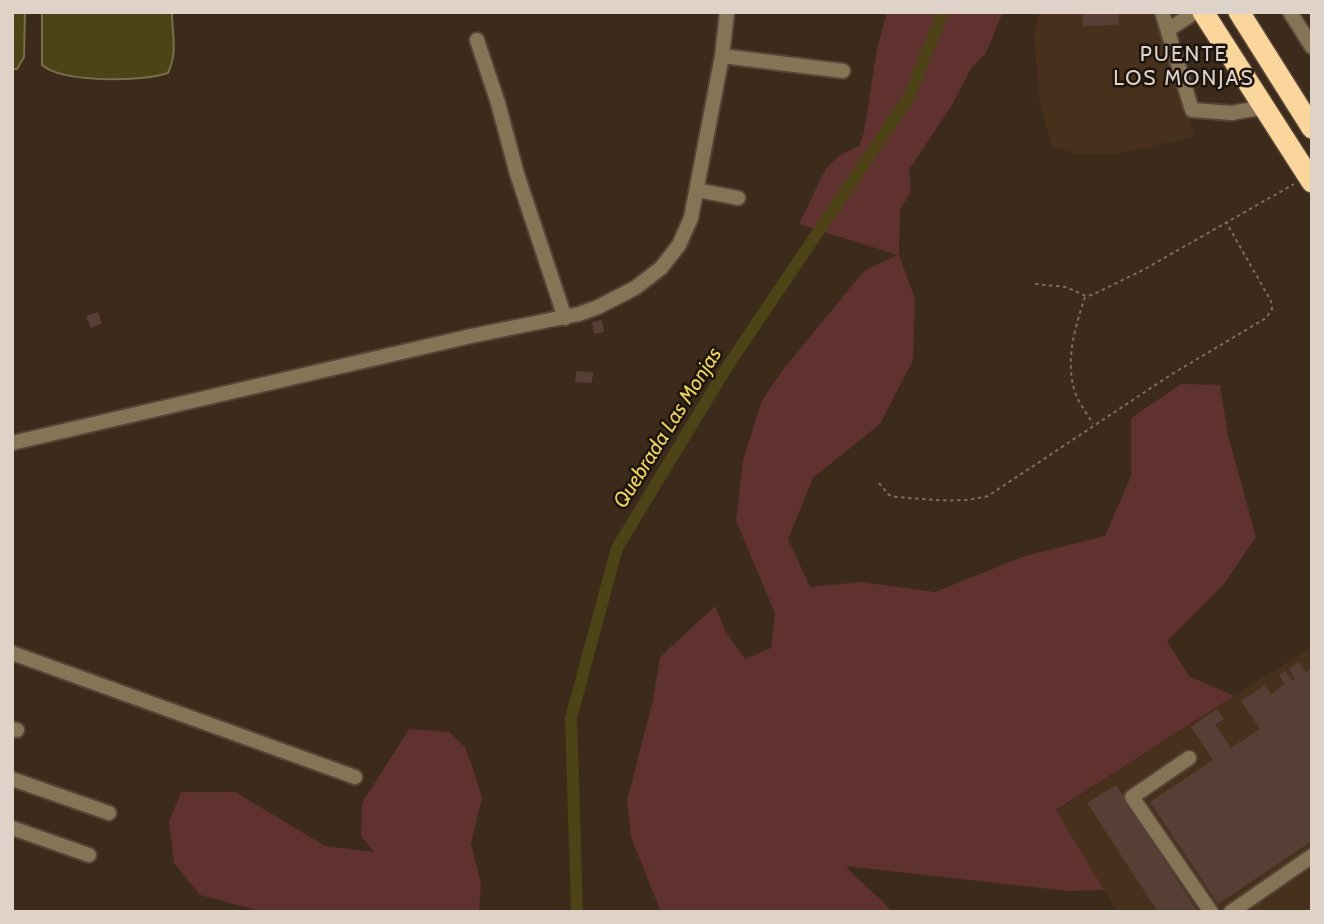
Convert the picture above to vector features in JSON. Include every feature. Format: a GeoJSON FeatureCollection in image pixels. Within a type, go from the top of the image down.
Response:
{"type":"FeatureCollection","features":[{"type":"Feature","properties":{"kind":"highway"},"geometry":{"type":"LineString","coordinates":[[1203,12],[1312,182]]}},
{"type":"Feature","properties":{"kind":"highway"},"geometry":{"type":"LineString","coordinates":[[1239,12],[1312,128]]}},
{"type":"Feature","properties":{"kind":"street"},"geometry":{"type":"LineString","coordinates":[[12,443],[471,336],[565,318],[606,303],[635,288],[661,268],[687,231],[722,56],[726,12]]}},
{"type":"Feature","properties":{"kind":"street"},"geometry":{"type":"LineString","coordinates":[[1162,12],[1192,110],[1231,113],[1264,107]]}},
{"type":"Feature","properties":{"kind":"street"},"geometry":{"type":"LineString","coordinates":[[1168,30],[1195,12]]}},
{"type":"Feature","properties":{"kind":"street"},"geometry":{"type":"LineString","coordinates":[[1290,12],[1312,47]]}},
{"type":"Feature","properties":{"kind":"street"},"geometry":{"type":"LineString","coordinates":[[477,40],[498,103],[517,174],[565,318]]}},
{"type":"Feature","properties":{"kind":"street"},"geometry":{"type":"LineString","coordinates":[[722,56],[843,71]]}},
{"type":"Feature","properties":{"kind":"street"},"geometry":{"type":"LineString","coordinates":[[697,190],[738,198]]}},
{"type":"Feature","properties":{"kind":"street"},"geometry":{"type":"LineString","coordinates":[[12,653],[355,777]]}},
{"type":"Feature","properties":{"kind":"street"},"geometry":{"type":"LineString","coordinates":[[1189,758],[1132,797],[1211,912]]}},
{"type":"Feature","properties":{"kind":"street"},"geometry":{"type":"LineString","coordinates":[[12,779],[110,813]]}},
{"type":"Feature","properties":{"kind":"street"},"geometry":{"type":"LineString","coordinates":[[12,828],[89,855]]}},
{"type":"Feature","properties":{"kind":"street"},"geometry":{"type":"LineString","coordinates":[[1231,912],[1312,856]]}},
{"type":"Feature","properties":{"kind":"path"},"geometry":{"type":"LineString","coordinates":[[1035,284],[1066,287],[1086,296],[1092,295],[1143,270],[1280,192]]}},
{"type":"Feature","properties":{"kind":"path"},"geometry":{"type":"LineString","coordinates":[[879,483],[889,495],[896,497],[952,501],[988,496],[1172,374],[1266,318],[1272,309],[1271,301],[1226,222]]}},
{"type":"Feature","properties":{"kind":"path"},"geometry":{"type":"LineString","coordinates":[[1086,296],[1072,338],[1071,362],[1077,398],[1094,425]]}},
{"type":"Feature","properties":{"kind":"shaded area"},"geometry":{"type":"Polygon","coordinates":[[[12,12],[25,12],[24,57],[17,69],[12,69],[12,12]]]}},
{"type":"Feature","properties":{"kind":"shaded area"},"geometry":{"type":"Polygon","coordinates":[[[42,12],[172,12],[174,50],[168,73],[140,78],[103,79],[52,71],[42,65],[42,12]]]}},
{"type":"Feature","properties":{"kind":"shaded area"},"geometry":{"type":"Polygon","coordinates":[[[887,12],[1003,12],[986,53],[972,67],[952,105],[909,170],[911,192],[900,209],[899,255],[915,299],[913,360],[880,424],[813,478],[788,539],[810,587],[861,582],[935,592],[1025,556],[1105,536],[1131,476],[1131,418],[1181,384],[1220,385],[1228,435],[1256,537],[1224,584],[1167,641],[1189,676],[1234,696],[1056,810],[1104,890],[1068,891],[845,866],[893,912],[661,912],[631,837],[627,801],[653,700],[660,657],[715,606],[726,632],[745,659],[771,648],[775,613],[736,521],[743,460],[762,400],[785,367],[865,270],[898,255],[799,224],[826,168],[842,154],[859,146],[864,132],[877,49],[887,12]]]}},
{"type":"Feature","properties":{"kind":"shaded area"},"geometry":{"type":"Polygon","coordinates":[[[1039,12],[1163,12],[1194,137],[1116,154],[1077,154],[1052,147],[1040,104],[1034,37],[1039,12]]]}},
{"type":"Feature","properties":{"kind":"shaded area"},"geometry":{"type":"Polygon","coordinates":[[[1312,646],[1312,912],[1117,912],[1056,811],[1312,646]]]}},
{"type":"Feature","properties":{"kind":"shaded area"},"geometry":{"type":"Polygon","coordinates":[[[409,729],[449,732],[465,747],[482,798],[471,844],[481,883],[479,912],[264,912],[200,895],[174,863],[169,822],[181,792],[235,792],[325,846],[374,852],[361,836],[362,803],[409,729]]]}},
{"type":"Feature","properties":{"kind":"building"},"geometry":{"type":"Polygon","coordinates":[[[1082,12],[1119,12],[1119,25],[1083,26],[1082,12]]]}},
{"type":"Feature","properties":{"kind":"building"},"geometry":{"type":"Polygon","coordinates":[[[98,312],[102,323],[91,328],[86,316],[98,312]]]}},
{"type":"Feature","properties":{"kind":"building"},"geometry":{"type":"Polygon","coordinates":[[[602,320],[604,332],[594,334],[592,322],[602,320]]]}},
{"type":"Feature","properties":{"kind":"building"},"geometry":{"type":"Polygon","coordinates":[[[576,371],[593,372],[592,383],[575,382],[576,371]]]}},
{"type":"Feature","properties":{"kind":"building"},"geometry":{"type":"Polygon","coordinates":[[[1299,662],[1306,672],[1312,668],[1312,841],[1218,904],[1150,802],[1213,760],[1191,727],[1217,709],[1224,719],[1215,725],[1231,748],[1260,729],[1241,701],[1265,685],[1271,694],[1285,684],[1279,675],[1285,671],[1292,681],[1295,679],[1289,669],[1299,662]]]}},
{"type":"Feature","properties":{"kind":"building"},"geometry":{"type":"Polygon","coordinates":[[[1116,785],[1198,912],[1158,912],[1087,803],[1116,785]]]}},
{"type":"Feature","properties":{"kind":"waterway","name":"Quebrada Las Monjas"},"geometry":{"type":"LineString","coordinates":[[577,912],[571,718],[617,548],[727,367],[909,97],[943,12]]}},
{"type":"Feature","properties":{"kind":"district","name":"PUENTE LOS MONJAS"},"geometry":{"type":"Point","coordinates":[1184,67]}}]}
